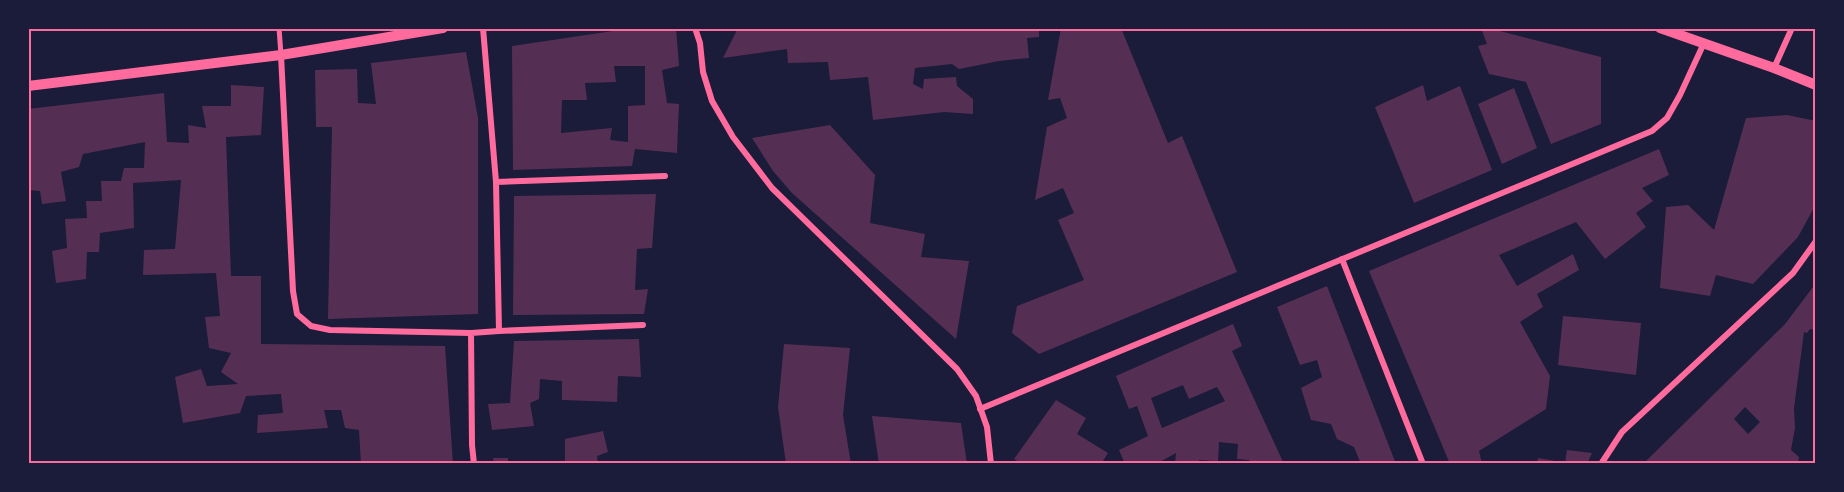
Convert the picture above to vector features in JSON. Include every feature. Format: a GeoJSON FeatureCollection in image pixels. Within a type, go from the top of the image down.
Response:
{"type":"FeatureCollection","features":[{"type":"Feature","properties":{"kind":"street"},"geometry":{"type":"LineString","coordinates":[[279,28],[293,291],[297,314],[311,326],[330,330],[471,333],[643,325]]}},
{"type":"Feature","properties":{"kind":"street"},"geometry":{"type":"LineString","coordinates":[[28,86],[281,55],[443,28]]}},
{"type":"Feature","properties":{"kind":"street"},"geometry":{"type":"LineString","coordinates":[[483,28],[496,182],[499,332]]}},
{"type":"Feature","properties":{"kind":"street"},"geometry":{"type":"LineString","coordinates":[[695,28],[700,43],[703,72],[712,101],[733,137],[772,188],[957,369],[976,396],[987,427],[991,464]]}},
{"type":"Feature","properties":{"kind":"street"},"geometry":{"type":"LineString","coordinates":[[1660,28],[1774,68],[1815,86]]}},
{"type":"Feature","properties":{"kind":"street"},"geometry":{"type":"LineString","coordinates":[[1774,68],[1792,28]]}},
{"type":"Feature","properties":{"kind":"street"},"geometry":{"type":"LineString","coordinates":[[980,410],[1652,131],[1667,118],[1704,43]]}},
{"type":"Feature","properties":{"kind":"street"},"geometry":{"type":"LineString","coordinates":[[496,182],[665,176]]}},
{"type":"Feature","properties":{"kind":"street"},"geometry":{"type":"LineString","coordinates":[[1601,464],[1622,432],[1793,273],[1815,241]]}},
{"type":"Feature","properties":{"kind":"street"},"geometry":{"type":"LineString","coordinates":[[1342,260],[1423,464]]}},
{"type":"Feature","properties":{"kind":"street"},"geometry":{"type":"LineString","coordinates":[[471,333],[474,464]]}},
{"type":"Feature","properties":{"kind":"building"},"geometry":{"type":"Polygon","coordinates":[[[633,28],[676,28],[679,66],[662,70],[667,103],[679,104],[677,153],[635,149],[632,166],[513,170],[512,46],[633,28]],[[614,66],[616,82],[585,83],[587,100],[562,100],[561,133],[612,128],[610,140],[628,142],[628,106],[645,105],[645,66],[614,66]]]}},
{"type":"Feature","properties":{"kind":"building"},"geometry":{"type":"Polygon","coordinates":[[[738,28],[1039,28],[1039,37],[1027,38],[1029,58],[959,69],[952,64],[915,68],[913,84],[923,89],[924,79],[956,77],[957,86],[973,99],[973,114],[944,112],[873,120],[868,77],[830,80],[828,62],[788,63],[787,49],[723,58],[738,28]]]}},
{"type":"Feature","properties":{"kind":"building"},"geometry":{"type":"Polygon","coordinates":[[[1061,28],[1121,28],[1168,143],[1182,136],[1237,272],[1039,354],[1012,333],[1017,306],[1084,280],[1058,220],[1074,213],[1063,188],[1035,200],[1047,127],[1067,118],[1060,98],[1048,100],[1061,28]]]}},
{"type":"Feature","properties":{"kind":"building"},"geometry":{"type":"Polygon","coordinates":[[[1481,28],[1601,57],[1601,124],[1551,144],[1526,82],[1489,74],[1478,46],[1487,44],[1481,28]]]}},
{"type":"Feature","properties":{"kind":"building"},"geometry":{"type":"Polygon","coordinates":[[[466,52],[478,118],[478,314],[328,319],[332,127],[316,127],[315,70],[357,69],[358,103],[376,104],[371,63],[466,52]]]}},
{"type":"Feature","properties":{"kind":"building"},"geometry":{"type":"Polygon","coordinates":[[[231,85],[264,87],[261,135],[226,137],[231,276],[261,276],[261,344],[445,346],[453,464],[361,464],[359,430],[345,428],[341,410],[324,410],[328,428],[257,433],[258,415],[283,413],[281,394],[246,396],[240,413],[183,423],[175,377],[201,369],[207,386],[238,384],[221,372],[231,353],[209,348],[205,317],[220,316],[216,273],[143,275],[144,250],[175,249],[181,180],[133,183],[134,228],[100,233],[99,252],[87,252],[86,279],[56,283],[52,251],[67,248],[65,219],[87,218],[86,201],[102,201],[101,181],[121,181],[124,168],[144,168],[145,142],[83,154],[79,167],[61,172],[66,201],[42,204],[40,191],[28,190],[28,109],[164,93],[167,142],[189,143],[188,125],[206,128],[202,106],[231,106],[231,85]]]}},
{"type":"Feature","properties":{"kind":"building"},"geometry":{"type":"Polygon","coordinates":[[[1423,85],[1427,101],[1460,86],[1492,170],[1414,203],[1375,107],[1423,85]]]}},
{"type":"Feature","properties":{"kind":"building"},"geometry":{"type":"Polygon","coordinates":[[[1514,88],[1537,148],[1502,164],[1478,104],[1514,88]]]}},
{"type":"Feature","properties":{"kind":"building"},"geometry":{"type":"Polygon","coordinates":[[[1787,115],[1816,121],[1816,204],[1798,237],[1753,284],[1716,275],[1710,296],[1660,288],[1666,207],[1688,205],[1714,230],[1746,118],[1787,115]]]}},
{"type":"Feature","properties":{"kind":"building"},"geometry":{"type":"Polygon","coordinates":[[[830,125],[875,175],[870,223],[925,234],[921,257],[969,261],[956,339],[792,193],[773,171],[752,138],[830,125]]]}},
{"type":"Feature","properties":{"kind":"building"},"geometry":{"type":"Polygon","coordinates":[[[1659,149],[1669,175],[1642,188],[1653,201],[1636,213],[1646,227],[1605,259],[1576,222],[1499,255],[1517,286],[1573,254],[1579,270],[1537,294],[1543,307],[1520,322],[1550,376],[1546,409],[1479,451],[1482,464],[1450,464],[1369,271],[1659,149]]]}},
{"type":"Feature","properties":{"kind":"building"},"geometry":{"type":"Polygon","coordinates":[[[656,194],[652,248],[637,249],[635,290],[648,289],[644,314],[513,315],[514,196],[656,194]]]}},
{"type":"Feature","properties":{"kind":"building"},"geometry":{"type":"Polygon","coordinates":[[[1816,283],[1816,330],[1810,329],[1807,333],[1804,332],[1794,408],[1795,428],[1791,450],[1799,457],[1798,464],[1643,464],[1785,324],[1816,283]],[[1745,407],[1734,419],[1748,434],[1760,422],[1745,407]]]}},
{"type":"Feature","properties":{"kind":"building"},"geometry":{"type":"Polygon","coordinates":[[[1327,286],[1396,464],[1361,464],[1354,447],[1337,439],[1331,424],[1311,420],[1301,388],[1322,377],[1317,360],[1300,365],[1277,307],[1327,286]]]}},
{"type":"Feature","properties":{"kind":"building"},"geometry":{"type":"Polygon","coordinates":[[[1563,316],[1641,323],[1636,375],[1558,365],[1563,316]]]}},
{"type":"Feature","properties":{"kind":"building"},"geometry":{"type":"Polygon","coordinates":[[[1233,324],[1242,346],[1232,351],[1284,464],[1251,464],[1249,460],[1237,459],[1238,444],[1219,442],[1218,461],[1199,460],[1199,464],[1175,464],[1176,453],[1156,464],[1125,464],[1119,450],[1148,436],[1137,406],[1129,409],[1116,376],[1233,324]],[[1183,385],[1151,398],[1162,428],[1225,401],[1217,387],[1189,399],[1183,385]]]}},
{"type":"Feature","properties":{"kind":"building"},"geometry":{"type":"Polygon","coordinates":[[[639,339],[641,377],[618,376],[617,402],[562,400],[562,381],[540,379],[539,399],[530,403],[534,426],[492,430],[488,404],[510,403],[514,341],[639,339]]]}},
{"type":"Feature","properties":{"kind":"building"},"geometry":{"type":"Polygon","coordinates":[[[784,344],[850,348],[843,415],[851,464],[786,464],[778,407],[784,344]]]}},
{"type":"Feature","properties":{"kind":"building"},"geometry":{"type":"Polygon","coordinates":[[[1056,400],[1086,418],[1077,434],[1108,453],[1101,464],[1022,464],[1014,459],[1056,400]]]}},
{"type":"Feature","properties":{"kind":"building"},"geometry":{"type":"Polygon","coordinates":[[[872,416],[961,423],[967,464],[879,464],[872,416]]]}},
{"type":"Feature","properties":{"kind":"building"},"geometry":{"type":"Polygon","coordinates":[[[603,431],[608,452],[597,456],[598,464],[565,464],[565,439],[603,431]]]}},
{"type":"Feature","properties":{"kind":"building"},"geometry":{"type":"Polygon","coordinates":[[[1567,450],[1592,453],[1587,464],[1565,464],[1567,450]]]}},
{"type":"Feature","properties":{"kind":"building"},"geometry":{"type":"Polygon","coordinates":[[[493,458],[508,458],[508,464],[494,464],[493,458]]]}},
{"type":"Feature","properties":{"kind":"building"},"geometry":{"type":"Polygon","coordinates":[[[1538,458],[1561,462],[1561,464],[1537,464],[1538,458]]]}}]}
